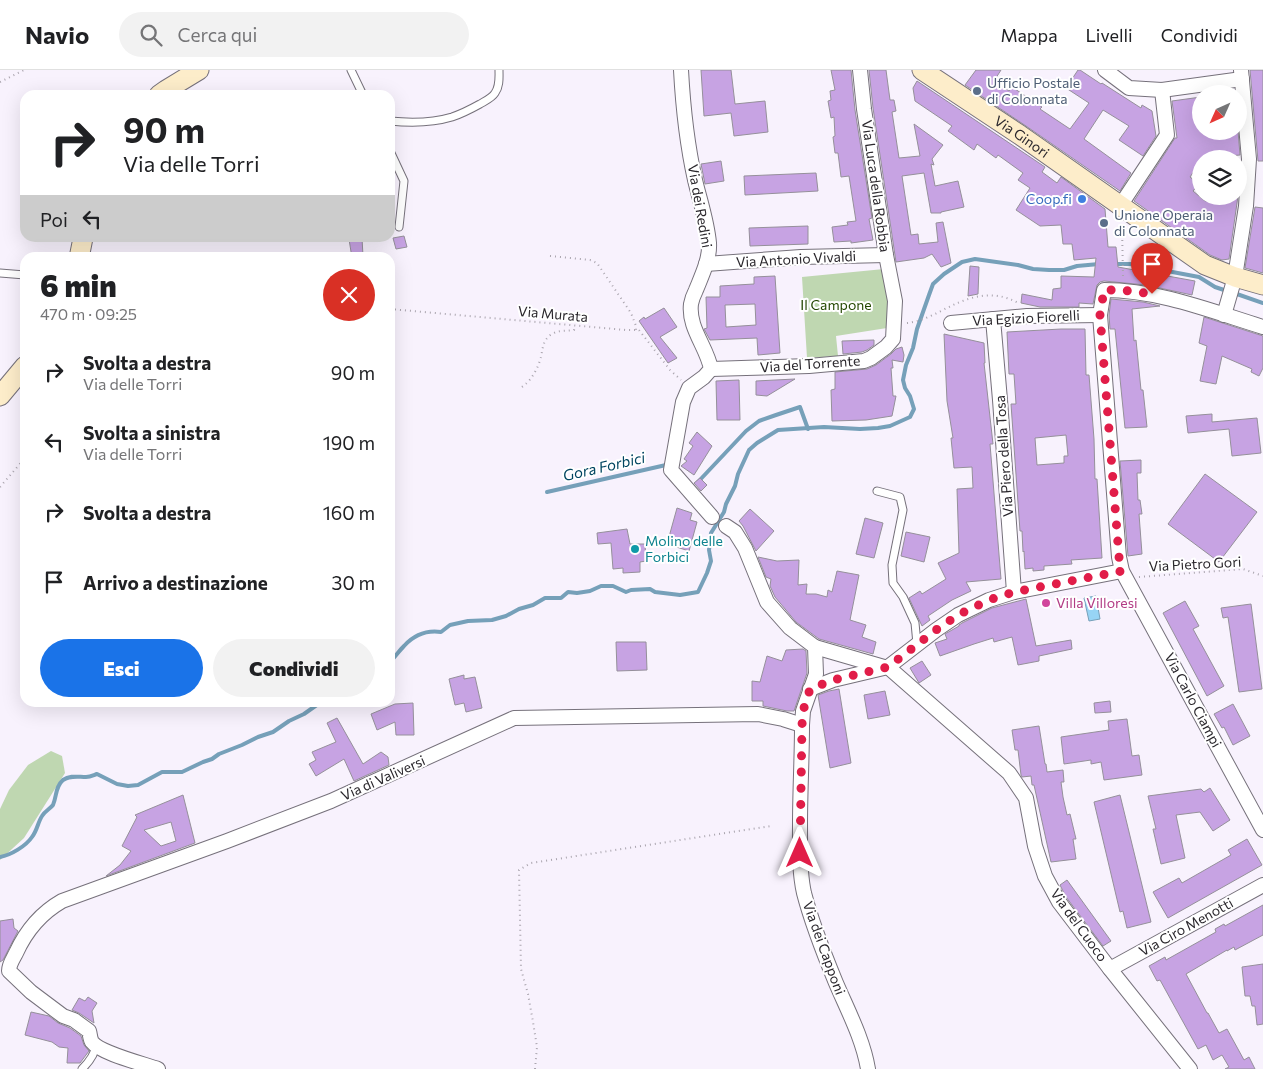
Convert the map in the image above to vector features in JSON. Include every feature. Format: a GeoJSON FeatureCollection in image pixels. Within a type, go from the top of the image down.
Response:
{"type":"FeatureCollection","features":[{"type":"Feature","properties":{"kind":"street"},"geometry":{"type":"LineString","coordinates":[[166,90],[199,70]]}},
{"type":"Feature","properties":{"kind":"street","name":"Via dei Redini"},"geometry":{"type":"LineString","coordinates":[[681,70],[683,103],[690,152],[706,222],[710,251],[691,303],[691,309],[694,325],[711,369]]}},
{"type":"Feature","properties":{"kind":"street","name":"Via Luca della Robbia"},"geometry":{"type":"LineString","coordinates":[[860,70],[886,255],[895,301]]}},
{"type":"Feature","properties":{"kind":"street","name":"Via Ginori"},"geometry":{"type":"LineString","coordinates":[[922,70],[1020,135],[1205,265],[1233,282],[1263,285]]}},
{"type":"Feature","properties":{"kind":"street"},"geometry":{"type":"LineString","coordinates":[[1105,70],[1130,88],[1162,90],[1242,75],[1249,159],[1246,206],[1226,311],[1263,327]]}},
{"type":"Feature","properties":{"kind":"street"},"geometry":{"type":"LineString","coordinates":[[1122,207],[1167,135],[1162,90]]}},
{"type":"Feature","properties":{"kind":"street","name":"Via Antonio Vivaldi"},"geometry":{"type":"LineString","coordinates":[[706,264],[800,257],[886,255]]}},
{"type":"Feature","properties":{"kind":"street","name":"Via Carlo Ciampi"},"geometry":{"type":"LineString","coordinates":[[1226,311],[1152,294],[1104,290],[1100,315],[1119,557],[1124,575],[1263,830]]}},
{"type":"Feature","properties":{"kind":"street","name":"Via del Torrente"},"geometry":{"type":"LineString","coordinates":[[711,369],[809,366],[864,361],[886,347],[893,339],[895,301]]}},
{"type":"Feature","properties":{"kind":"street","name":"Via Egizio Fiorelli"},"geometry":{"type":"LineString","coordinates":[[951,323],[1027,316],[1100,315]]}},
{"type":"Feature","properties":{"kind":"street","name":"Via Piero della Tosa"},"geometry":{"type":"LineString","coordinates":[[993,319],[1014,592]]}},
{"type":"Feature","properties":{"kind":"street"},"geometry":{"type":"LineString","coordinates":[[711,369],[689,388],[683,402],[673,450],[671,470],[712,517]]}},
{"type":"Feature","properties":{"kind":"street"},"geometry":{"type":"LineString","coordinates":[[0,396],[20,373]]}},
{"type":"Feature","properties":{"kind":"street"},"geometry":{"type":"LineString","coordinates":[[726,526],[735,532],[745,548],[767,602],[790,628],[815,647],[886,667]]}},
{"type":"Feature","properties":{"kind":"street"},"geometry":{"type":"LineString","coordinates":[[810,689],[833,680],[886,667],[958,615],[989,600],[1014,592],[1124,575]]}},
{"type":"Feature","properties":{"kind":"street","name":"Via dei Capponi"},"geometry":{"type":"LineString","coordinates":[[815,647],[816,674],[803,711],[802,725],[800,864],[804,891],[814,926],[866,1057],[868,1069]]}},
{"type":"Feature","properties":{"kind":"street","name":"Via del Cuoco"},"geometry":{"type":"LineString","coordinates":[[886,667],[1009,773],[1026,798],[1034,846],[1045,876],[1059,902],[1190,1069]]}},
{"type":"Feature","properties":{"kind":"street","name":"Via di Valiversi"},"geometry":{"type":"LineString","coordinates":[[96,1045],[92,1041],[89,1030],[74,1020],[63,1016],[31,992],[9,970],[18,949],[31,927],[41,916],[62,901],[331,801],[514,718],[758,714],[802,725]]}},
{"type":"Feature","properties":{"kind":"street","name":"Via Ciro Menotti"},"geometry":{"type":"LineString","coordinates":[[1110,969],[1263,885]]}},
{"type":"Feature","properties":{"kind":"street"},"geometry":{"type":"LineString","coordinates":[[96,1045],[116,1055],[158,1069]]}},
{"type":"Feature","properties":{"kind":"lane"},"geometry":{"type":"LineString","coordinates":[[351,70],[361,90]]}},
{"type":"Feature","properties":{"kind":"lane"},"geometry":{"type":"LineString","coordinates":[[395,122],[407,123],[432,121],[452,117],[471,109],[489,99],[496,92],[499,80],[498,70]]}},
{"type":"Feature","properties":{"kind":"lane"},"geometry":{"type":"LineString","coordinates":[[395,162],[404,181],[399,227]]}},
{"type":"Feature","properties":{"kind":"lane"},"geometry":{"type":"LineString","coordinates":[[0,273],[20,275]]}},
{"type":"Feature","properties":{"kind":"lane"},"geometry":{"type":"LineString","coordinates":[[877,491],[900,497],[904,510],[892,565],[893,583],[903,597],[915,623],[917,644]]}},
{"type":"Feature","properties":{"kind":"lane"},"geometry":{"type":"LineString","coordinates":[[82,1069],[96,1049],[96,1045]]}},
{"type":"Feature","properties":{"kind":"path"},"geometry":{"type":"LineString","coordinates":[[0,82],[24,70]]}},
{"type":"Feature","properties":{"kind":"path"},"geometry":{"type":"LineString","coordinates":[[1122,207],[1123,272]]}},
{"type":"Feature","properties":{"kind":"path"},"geometry":{"type":"LineString","coordinates":[[550,256],[590,260],[597,263],[631,313],[636,330],[639,330],[670,370],[689,388]]}},
{"type":"Feature","properties":{"kind":"path"},"geometry":{"type":"LineString","coordinates":[[912,323],[960,302],[977,296],[990,295],[998,295],[1017,302],[1025,307],[1027,316]]}},
{"type":"Feature","properties":{"kind":"path","name":"Via Murata"},"geometry":{"type":"LineString","coordinates":[[395,308],[636,330]]}},
{"type":"Feature","properties":{"kind":"path"},"geometry":{"type":"LineString","coordinates":[[522,387],[527,384],[533,375],[541,358],[544,341],[557,332],[574,330],[575,326]]}},
{"type":"Feature","properties":{"kind":"path"},"geometry":{"type":"LineString","coordinates":[[0,487],[20,464]]}},
{"type":"Feature","properties":{"kind":"path","name":"Via Pietro Gori"},"geometry":{"type":"LineString","coordinates":[[1124,575],[1243,569],[1263,576]]}},
{"type":"Feature","properties":{"kind":"path"},"geometry":{"type":"LineString","coordinates":[[535,1069],[537,1047],[528,994],[521,969],[519,870],[537,862],[771,826]]}},
{"type":"Feature","properties":{"kind":"green space","name":"Il Campone"},"geometry":{"type":"Polygon","coordinates":[[[884,269],[888,296],[887,328],[836,336],[838,356],[807,358],[802,277],[884,269]]]}},
{"type":"Feature","properties":{"kind":"green space"},"geometry":{"type":"Polygon","coordinates":[[[51,751],[62,756],[65,773],[24,838],[0,860],[0,809],[9,790],[28,765],[51,751]]]}},
{"type":"Feature","properties":{"kind":"water"},"geometry":{"type":"Polygon","coordinates":[[[1096,596],[1100,619],[1089,621],[1084,598],[1096,596]]]}},
{"type":"Feature","properties":{"kind":"building"},"geometry":{"type":"Polygon","coordinates":[[[701,70],[731,70],[735,104],[765,101],[768,132],[734,136],[731,113],[704,116],[701,70]]]}},
{"type":"Feature","properties":{"kind":"building"},"geometry":{"type":"Polygon","coordinates":[[[831,70],[851,70],[855,110],[872,218],[869,219],[873,240],[851,243],[851,241],[834,242],[832,227],[848,225],[847,222],[856,221],[849,176],[841,177],[838,153],[835,153],[833,137],[835,136],[834,117],[831,118],[828,101],[831,100],[830,91],[835,90],[831,70]]]}},
{"type":"Feature","properties":{"kind":"building"},"geometry":{"type":"Polygon","coordinates":[[[869,70],[886,70],[890,100],[894,100],[896,111],[892,112],[899,158],[920,156],[914,124],[943,145],[932,159],[934,165],[931,164],[935,186],[958,181],[964,207],[941,213],[931,213],[924,173],[902,176],[911,235],[918,234],[919,244],[938,242],[936,223],[943,222],[951,263],[941,267],[932,254],[924,258],[896,262],[869,70]]]}},
{"type":"Feature","properties":{"kind":"building"},"geometry":{"type":"Polygon","coordinates":[[[976,70],[1001,70],[994,81],[1009,91],[1012,87],[1070,129],[1089,103],[1066,88],[1078,70],[1080,70],[1141,108],[1142,105],[1152,111],[1156,136],[1143,156],[1119,140],[1129,126],[1103,110],[1084,139],[1131,173],[1120,191],[965,85],[976,70]]]}},
{"type":"Feature","properties":{"kind":"building"},"geometry":{"type":"Polygon","coordinates":[[[1250,70],[1263,70],[1263,161],[1258,161],[1250,70]]]}},
{"type":"Feature","properties":{"kind":"building"},"geometry":{"type":"Polygon","coordinates":[[[917,81],[1045,167],[1042,172],[1057,183],[1061,177],[1105,209],[1108,247],[1116,247],[1118,267],[1195,281],[1192,295],[1146,285],[1104,281],[1097,285],[1093,304],[1079,303],[1079,307],[1040,307],[1021,303],[1022,294],[1052,300],[1053,289],[1061,288],[1061,276],[1094,277],[1096,258],[1074,260],[1072,244],[1063,244],[1061,225],[1040,226],[1016,210],[1030,188],[1018,180],[1023,173],[998,155],[996,158],[977,144],[974,150],[948,131],[952,126],[915,101],[913,88],[917,81]]]}},
{"type":"Feature","properties":{"kind":"building"},"geometry":{"type":"Polygon","coordinates":[[[1192,98],[1192,140],[1239,140],[1240,150],[1192,150],[1192,174],[1190,177],[1192,179],[1192,205],[1237,205],[1229,259],[1222,260],[1210,255],[1134,201],[1175,138],[1177,138],[1172,101],[1192,98]]]}},
{"type":"Feature","properties":{"kind":"building"},"geometry":{"type":"Polygon","coordinates":[[[721,161],[724,181],[705,184],[701,164],[721,161]]]}},
{"type":"Feature","properties":{"kind":"building"},"geometry":{"type":"Polygon","coordinates":[[[816,173],[818,191],[745,195],[744,176],[816,173]]]}},
{"type":"Feature","properties":{"kind":"building"},"geometry":{"type":"Polygon","coordinates":[[[1255,207],[1263,208],[1263,273],[1245,268],[1255,207]]]}},
{"type":"Feature","properties":{"kind":"building"},"geometry":{"type":"Polygon","coordinates":[[[808,226],[808,244],[750,246],[749,228],[808,226]]]}},
{"type":"Feature","properties":{"kind":"building"},"geometry":{"type":"Polygon","coordinates":[[[404,236],[407,247],[396,249],[395,238],[404,236]]]}},
{"type":"Feature","properties":{"kind":"building"},"geometry":{"type":"Polygon","coordinates":[[[349,242],[362,242],[363,252],[351,252],[349,242]]]}},
{"type":"Feature","properties":{"kind":"building"},"geometry":{"type":"Polygon","coordinates":[[[970,266],[979,267],[978,294],[968,296],[970,266]]]}},
{"type":"Feature","properties":{"kind":"building"},"geometry":{"type":"Polygon","coordinates":[[[775,276],[780,353],[758,355],[757,338],[710,340],[704,329],[707,328],[706,297],[720,297],[720,286],[754,284],[754,277],[775,276]],[[755,304],[725,305],[726,327],[756,325],[755,304]]]}},
{"type":"Feature","properties":{"kind":"building"},"geometry":{"type":"Polygon","coordinates":[[[1111,299],[1143,302],[1160,306],[1132,309],[1134,341],[1136,340],[1147,427],[1125,428],[1115,329],[1110,329],[1111,299]]]}},
{"type":"Feature","properties":{"kind":"building"},"geometry":{"type":"Polygon","coordinates":[[[664,308],[677,327],[660,337],[677,358],[668,363],[639,321],[664,308]]]}},
{"type":"Feature","properties":{"kind":"building"},"geometry":{"type":"Polygon","coordinates":[[[1204,317],[1263,336],[1263,368],[1259,376],[1251,372],[1252,369],[1222,356],[1216,384],[1200,381],[1207,346],[1199,343],[1204,317]]]}},
{"type":"Feature","properties":{"kind":"building"},"geometry":{"type":"Polygon","coordinates":[[[1085,329],[1086,375],[1089,375],[1102,558],[1071,560],[1072,564],[1044,566],[1044,570],[1033,571],[1033,568],[1025,569],[1022,531],[1020,531],[1011,404],[1016,404],[1014,374],[1009,374],[1007,332],[1085,329]],[[1066,435],[1035,438],[1037,465],[1064,463],[1064,456],[1068,456],[1066,435]]]}},
{"type":"Feature","properties":{"kind":"building"},"geometry":{"type":"Polygon","coordinates":[[[944,334],[984,343],[984,363],[993,444],[990,444],[1001,579],[966,582],[971,591],[952,600],[928,616],[930,620],[922,626],[909,598],[920,591],[922,594],[946,579],[938,563],[959,553],[957,489],[973,488],[972,467],[954,468],[951,438],[953,438],[947,401],[944,334]]]}},
{"type":"Feature","properties":{"kind":"building"},"geometry":{"type":"Polygon","coordinates":[[[874,340],[874,345],[867,350],[843,354],[842,341],[874,340]]]}},
{"type":"Feature","properties":{"kind":"building"},"geometry":{"type":"Polygon","coordinates":[[[902,347],[903,362],[892,360],[893,396],[896,396],[892,416],[866,420],[832,421],[831,390],[835,389],[835,372],[867,369],[902,347]]]}},
{"type":"Feature","properties":{"kind":"building"},"geometry":{"type":"Polygon","coordinates":[[[795,379],[767,396],[756,395],[756,381],[795,379]]]}},
{"type":"Feature","properties":{"kind":"building"},"geometry":{"type":"Polygon","coordinates":[[[739,380],[740,420],[717,420],[716,381],[739,380]]]}},
{"type":"Feature","properties":{"kind":"building"},"geometry":{"type":"Polygon","coordinates":[[[1212,414],[1212,422],[1257,418],[1261,453],[1232,456],[1229,429],[1188,433],[1186,416],[1212,414]]]}},
{"type":"Feature","properties":{"kind":"building"},"geometry":{"type":"Polygon","coordinates":[[[697,432],[712,446],[694,475],[681,466],[687,461],[684,459],[693,446],[689,443],[697,432]]]}},
{"type":"Feature","properties":{"kind":"building"},"geometry":{"type":"Polygon","coordinates":[[[1141,460],[1141,473],[1137,473],[1138,500],[1140,500],[1142,514],[1139,514],[1142,554],[1128,556],[1120,461],[1141,460]]]}},
{"type":"Feature","properties":{"kind":"building"},"geometry":{"type":"Polygon","coordinates":[[[1205,474],[1257,512],[1219,562],[1168,524],[1205,474]]]}},
{"type":"Feature","properties":{"kind":"building"},"geometry":{"type":"Polygon","coordinates":[[[700,478],[707,485],[701,491],[694,483],[700,478]]]}},
{"type":"Feature","properties":{"kind":"building"},"geometry":{"type":"Polygon","coordinates":[[[677,508],[692,513],[690,520],[697,522],[689,551],[667,544],[677,508]]]}},
{"type":"Feature","properties":{"kind":"building"},"geometry":{"type":"Polygon","coordinates":[[[750,509],[774,531],[756,551],[739,521],[750,509]]]}},
{"type":"Feature","properties":{"kind":"building"},"geometry":{"type":"Polygon","coordinates":[[[865,518],[883,523],[874,558],[856,554],[865,518]]]}},
{"type":"Feature","properties":{"kind":"building","name":"Molino delle Forbici"},"geometry":{"type":"Polygon","coordinates":[[[627,529],[630,544],[645,544],[646,561],[640,562],[640,572],[623,573],[623,568],[613,569],[611,543],[598,544],[597,533],[627,529]]]}},
{"type":"Feature","properties":{"kind":"building"},"geometry":{"type":"Polygon","coordinates":[[[906,532],[930,537],[924,562],[901,556],[906,532]]]}},
{"type":"Feature","properties":{"kind":"building"},"geometry":{"type":"Polygon","coordinates":[[[758,557],[777,561],[799,560],[798,585],[807,584],[806,594],[827,597],[828,590],[832,592],[837,571],[859,575],[850,620],[866,625],[862,637],[876,642],[873,654],[819,639],[796,622],[775,597],[770,586],[771,579],[766,577],[758,557]]]}},
{"type":"Feature","properties":{"kind":"building","name":"Villa Villoresi"},"geometry":{"type":"Polygon","coordinates":[[[1026,599],[1036,646],[1071,640],[1072,649],[1039,656],[1039,661],[1018,665],[1012,637],[994,642],[993,638],[940,656],[935,643],[947,639],[945,634],[992,608],[1026,599]]]}},
{"type":"Feature","properties":{"kind":"building"},"geometry":{"type":"Polygon","coordinates":[[[1185,601],[1199,626],[1193,629],[1224,686],[1207,696],[1163,613],[1185,601]]]}},
{"type":"Feature","properties":{"kind":"building"},"geometry":{"type":"Polygon","coordinates":[[[1251,604],[1262,689],[1239,692],[1228,617],[1223,618],[1221,608],[1251,604]]]}},
{"type":"Feature","properties":{"kind":"building"},"geometry":{"type":"Polygon","coordinates":[[[616,642],[646,642],[647,670],[617,671],[616,642]]]}},
{"type":"Feature","properties":{"kind":"building"},"geometry":{"type":"Polygon","coordinates":[[[803,649],[806,651],[807,673],[794,711],[763,706],[763,701],[752,701],[752,681],[760,682],[767,656],[782,661],[786,650],[803,649]]]}},
{"type":"Feature","properties":{"kind":"building"},"geometry":{"type":"Polygon","coordinates":[[[922,661],[931,675],[919,683],[910,668],[922,661]]]}},
{"type":"Feature","properties":{"kind":"building"},"geometry":{"type":"Polygon","coordinates":[[[464,675],[464,679],[475,677],[482,708],[466,712],[464,703],[455,705],[449,679],[464,675]]]}},
{"type":"Feature","properties":{"kind":"building"},"geometry":{"type":"Polygon","coordinates":[[[839,689],[851,763],[830,768],[818,695],[839,689]]]}},
{"type":"Feature","properties":{"kind":"building"},"geometry":{"type":"Polygon","coordinates":[[[885,691],[890,715],[868,719],[864,695],[885,691]]]}},
{"type":"Feature","properties":{"kind":"building"},"geometry":{"type":"Polygon","coordinates":[[[1110,701],[1111,712],[1095,713],[1094,703],[1110,701]]]}},
{"type":"Feature","properties":{"kind":"building"},"geometry":{"type":"Polygon","coordinates":[[[413,703],[414,735],[396,735],[395,722],[377,730],[371,714],[388,707],[395,707],[395,704],[413,703]]]}},
{"type":"Feature","properties":{"kind":"building"},"geometry":{"type":"Polygon","coordinates":[[[1233,704],[1250,736],[1233,745],[1224,727],[1222,728],[1214,714],[1233,704]]]}},
{"type":"Feature","properties":{"kind":"building"},"geometry":{"type":"Polygon","coordinates":[[[337,718],[363,764],[381,752],[388,757],[389,765],[354,781],[344,759],[316,776],[309,764],[316,760],[312,752],[336,742],[327,723],[337,718]]]}},
{"type":"Feature","properties":{"kind":"building"},"geometry":{"type":"Polygon","coordinates":[[[1127,719],[1132,756],[1139,755],[1142,775],[1104,780],[1101,762],[1091,764],[1091,760],[1064,764],[1061,737],[1109,730],[1108,721],[1127,719]]]}},
{"type":"Feature","properties":{"kind":"building"},"geometry":{"type":"Polygon","coordinates":[[[1039,726],[1047,772],[1063,770],[1064,782],[1061,782],[1063,797],[1067,815],[1070,814],[1076,839],[1073,839],[1076,859],[1051,862],[1031,776],[1022,777],[1021,775],[1018,750],[1015,750],[1012,730],[1039,726]]]}},
{"type":"Feature","properties":{"kind":"building"},"geometry":{"type":"Polygon","coordinates":[[[1210,788],[1230,820],[1213,831],[1200,812],[1176,815],[1185,858],[1161,864],[1153,829],[1156,829],[1148,796],[1201,789],[1204,792],[1210,788]]]}},
{"type":"Feature","properties":{"kind":"building"},"geometry":{"type":"Polygon","coordinates":[[[183,795],[195,843],[106,876],[120,865],[131,851],[122,846],[137,817],[135,815],[183,795]],[[171,822],[144,830],[161,846],[176,841],[171,822]]]}},
{"type":"Feature","properties":{"kind":"building"},"geometry":{"type":"Polygon","coordinates":[[[1120,795],[1151,922],[1127,928],[1123,911],[1120,912],[1094,802],[1120,795]]]}},
{"type":"Feature","properties":{"kind":"building"},"geometry":{"type":"Polygon","coordinates":[[[1247,839],[1262,865],[1168,918],[1153,892],[1179,878],[1182,883],[1231,855],[1228,850],[1247,839]]]}},
{"type":"Feature","properties":{"kind":"building"},"geometry":{"type":"Polygon","coordinates":[[[1067,880],[1111,941],[1103,946],[1066,897],[1060,885],[1067,880]]]}},
{"type":"Feature","properties":{"kind":"building"},"geometry":{"type":"Polygon","coordinates":[[[1263,905],[1263,935],[1235,950],[1234,947],[1227,950],[1186,974],[1219,1033],[1227,1029],[1244,1060],[1249,1057],[1255,1069],[1225,1069],[1229,1067],[1222,1055],[1213,1060],[1206,1045],[1198,1049],[1160,980],[1157,981],[1149,966],[1165,957],[1166,960],[1216,932],[1215,929],[1224,924],[1225,926],[1263,905]]]}},
{"type":"Feature","properties":{"kind":"building"},"geometry":{"type":"Polygon","coordinates":[[[13,919],[14,928],[18,931],[3,960],[0,962],[0,921],[13,919]]]}},
{"type":"Feature","properties":{"kind":"building"},"geometry":{"type":"Polygon","coordinates":[[[1263,964],[1263,1024],[1257,1025],[1255,1006],[1252,1006],[1250,996],[1245,996],[1242,967],[1263,964]]]}},
{"type":"Feature","properties":{"kind":"building"},"geometry":{"type":"Polygon","coordinates":[[[88,997],[97,1003],[92,1011],[94,1023],[72,1010],[79,998],[85,1001],[88,997]]]}},
{"type":"Feature","properties":{"kind":"building"},"geometry":{"type":"Polygon","coordinates":[[[31,1012],[49,1016],[81,1036],[84,1045],[89,1051],[80,1063],[67,1063],[68,1048],[59,1047],[52,1042],[25,1035],[31,1012]]]}},
{"type":"Feature","properties":{"kind":"waterway"},"geometry":{"type":"LineString","coordinates":[[395,656],[408,642],[421,634],[441,632],[450,625],[468,621],[492,620],[533,605],[545,598],[561,598],[568,592],[590,591],[601,586],[613,586],[626,592],[650,589],[655,592],[680,595],[698,592],[711,561],[709,550],[711,533],[724,512],[749,450],[757,443],[778,430],[824,427],[878,428],[890,426],[910,417],[914,409],[903,380],[906,365],[933,284],[944,274],[962,262],[975,259],[1049,270],[1064,270],[1077,266],[1099,264]]}},
{"type":"Feature","properties":{"kind":"waterway"},"geometry":{"type":"LineString","coordinates":[[1114,264],[1130,264],[1199,277],[1215,287],[1227,291]]}},
{"type":"Feature","properties":{"kind":"waterway"},"geometry":{"type":"LineString","coordinates":[[1234,293],[1263,303]]}},
{"type":"Feature","properties":{"kind":"waterway","name":"Gora Forbici"},"geometry":{"type":"LineString","coordinates":[[697,483],[746,431],[759,421],[800,407],[808,429]]}},
{"type":"Feature","properties":{"kind":"waterway","name":"Gora Forbici"},"geometry":{"type":"LineString","coordinates":[[547,492],[666,465]]}},
{"type":"Feature","properties":{"kind":"waterway"},"geometry":{"type":"LineString","coordinates":[[0,857],[18,850],[26,844],[35,832],[42,816],[53,805],[59,786],[68,777],[87,777],[97,774],[117,784],[138,785],[162,772],[182,772],[219,754],[273,732],[314,707]]}},
{"type":"Feature","properties":{"kind":"place","name":"Ufficio Postale di Colonnata"},"geometry":{"type":"Point","coordinates":[977,91]}},
{"type":"Feature","properties":{"kind":"place","name":"Coop.fi"},"geometry":{"type":"Point","coordinates":[1082,199]}},
{"type":"Feature","properties":{"kind":"place","name":"Unione Operaia di Colonnata"},"geometry":{"type":"Point","coordinates":[1104,223]}},
{"type":"Feature","properties":{"kind":"place","name":"Molino delle Forbici"},"geometry":{"type":"Point","coordinates":[635,549]}},
{"type":"Feature","properties":{"kind":"place","name":"Villa Villoresi"},"geometry":{"type":"Point","coordinates":[1046,603]}},
{"type":"Feature","properties":{"kind":"route"},"geometry":{"type":"LineString","coordinates":[[800,853],[802,725],[803,711],[810,689],[833,680],[888,667],[958,615],[989,600],[1014,592],[1122,571],[1119,557],[1100,315],[1104,290],[1152,294]]}}]}
